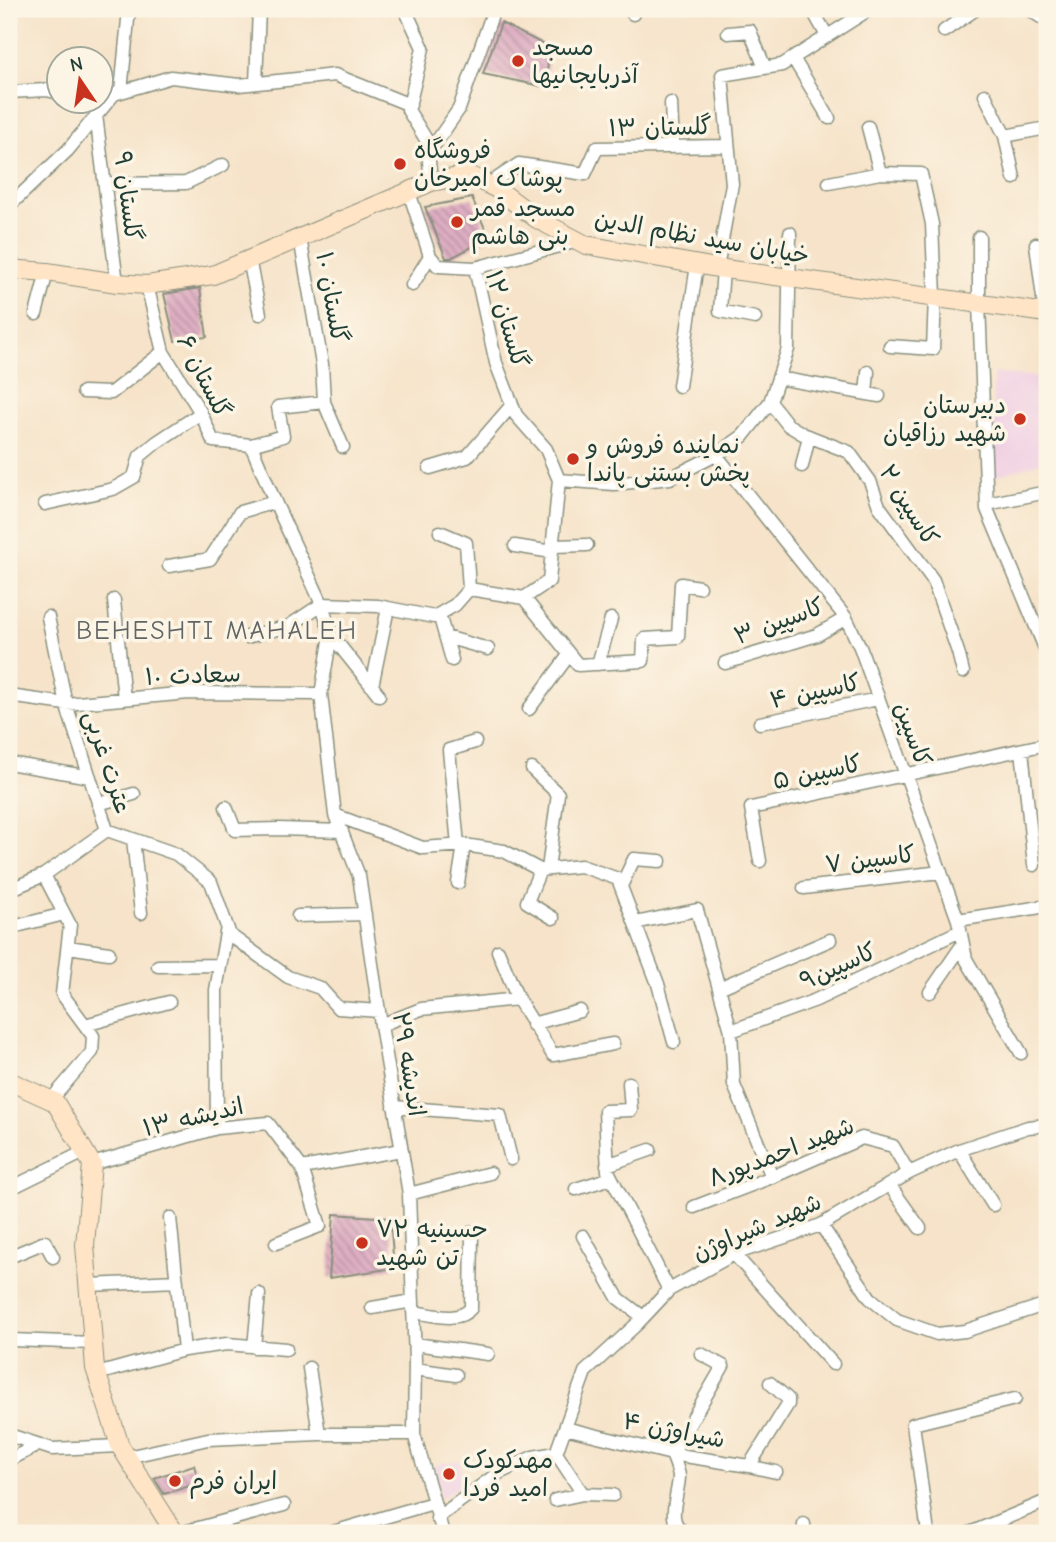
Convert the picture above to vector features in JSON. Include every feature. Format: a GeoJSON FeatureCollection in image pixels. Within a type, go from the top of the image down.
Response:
{"type":"FeatureCollection","features":[{"type":"Feature","properties":{"kind":"main road","name":"خیابان سید نظام الدین"},"geometry":{"type":"LineString","coordinates":[[9,269],[147,285],[213,275],[431,182],[469,175],[498,189],[537,219],[586,245],[697,265],[1046,313]]}},
{"type":"Feature","properties":{"kind":"main road"},"geometry":{"type":"LineString","coordinates":[[9,1080],[55,1102],[88,1158],[85,1245],[97,1374],[124,1452],[178,1533]]}},
{"type":"Feature","properties":{"kind":"street"},"geometry":{"type":"LineString","coordinates":[[121,92],[129,9]]}},
{"type":"Feature","properties":{"kind":"street"},"geometry":{"type":"LineString","coordinates":[[256,83],[259,9]]}},
{"type":"Feature","properties":{"kind":"street"},"geometry":{"type":"LineString","coordinates":[[405,9],[423,48],[408,110],[427,141],[431,182]]}},
{"type":"Feature","properties":{"kind":"street"},"geometry":{"type":"LineString","coordinates":[[428,154],[459,109],[494,9]]}},
{"type":"Feature","properties":{"kind":"street"},"geometry":{"type":"LineString","coordinates":[[812,9],[827,36]]}},
{"type":"Feature","properties":{"kind":"street"},"geometry":{"type":"LineString","coordinates":[[755,318],[720,311],[720,268],[732,184],[722,75],[782,65],[870,9]]}},
{"type":"Feature","properties":{"kind":"street"},"geometry":{"type":"LineString","coordinates":[[944,31],[976,9]]}},
{"type":"Feature","properties":{"kind":"street"},"geometry":{"type":"LineString","coordinates":[[1028,9],[1047,20]]}},
{"type":"Feature","properties":{"kind":"street"},"geometry":{"type":"LineString","coordinates":[[728,33],[750,31],[765,68]]}},
{"type":"Feature","properties":{"kind":"street"},"geometry":{"type":"LineString","coordinates":[[793,58],[829,118]]}},
{"type":"Feature","properties":{"kind":"street"},"geometry":{"type":"LineString","coordinates":[[116,93],[171,77],[239,85],[335,75],[410,105]]}},
{"type":"Feature","properties":{"kind":"street"},"geometry":{"type":"LineString","coordinates":[[9,92],[46,90]]}},
{"type":"Feature","properties":{"kind":"street"},"geometry":{"type":"LineString","coordinates":[[985,96],[1005,136],[1014,178]]}},
{"type":"Feature","properties":{"kind":"street"},"geometry":{"type":"LineString","coordinates":[[671,103],[673,147]]}},
{"type":"Feature","properties":{"kind":"street"},"geometry":{"type":"LineString","coordinates":[[9,206],[68,150],[95,116]]}},
{"type":"Feature","properties":{"kind":"street","name":"گلستان ۹"},"geometry":{"type":"LineString","coordinates":[[96,116],[117,283]]}},
{"type":"Feature","properties":{"kind":"street"},"geometry":{"type":"LineString","coordinates":[[868,127],[880,173]]}},
{"type":"Feature","properties":{"kind":"street"},"geometry":{"type":"LineString","coordinates":[[1005,136],[1047,128]]}},
{"type":"Feature","properties":{"kind":"street","name":"گلستان ۱۳"},"geometry":{"type":"LineString","coordinates":[[489,184],[519,164],[585,174],[597,148],[728,146]]}},
{"type":"Feature","properties":{"kind":"street"},"geometry":{"type":"LineString","coordinates":[[106,184],[186,183],[223,165]]}},
{"type":"Feature","properties":{"kind":"street"},"geometry":{"type":"LineString","coordinates":[[829,183],[880,173],[921,174],[932,224],[935,297],[933,349],[890,346]]}},
{"type":"Feature","properties":{"kind":"street"},"geometry":{"type":"LineString","coordinates":[[409,192],[430,256],[412,285]]}},
{"type":"Feature","properties":{"kind":"street"},"geometry":{"type":"LineString","coordinates":[[524,598],[549,581],[559,480],[614,484],[670,478],[716,455],[743,436],[770,402],[788,348],[790,233]]}},
{"type":"Feature","properties":{"kind":"street","name":"گلستان ۱۰"},"geometry":{"type":"LineString","coordinates":[[300,237],[322,364],[324,402],[343,447]]}},
{"type":"Feature","properties":{"kind":"street"},"geometry":{"type":"LineString","coordinates":[[979,237],[987,509],[1047,653]]}},
{"type":"Feature","properties":{"kind":"street"},"geometry":{"type":"LineString","coordinates":[[475,268],[578,240]]}},
{"type":"Feature","properties":{"kind":"street"},"geometry":{"type":"LineString","coordinates":[[1036,244],[1046,313]]}},
{"type":"Feature","properties":{"kind":"street","name":"گلستان ۱۲"},"geometry":{"type":"LineString","coordinates":[[430,256],[438,266],[475,268],[496,363],[512,405],[516,415],[546,449],[559,480]]}},
{"type":"Feature","properties":{"kind":"street"},"geometry":{"type":"LineString","coordinates":[[249,259],[260,314]]}},
{"type":"Feature","properties":{"kind":"street"},"geometry":{"type":"LineString","coordinates":[[679,386],[697,265]]}},
{"type":"Feature","properties":{"kind":"street"},"geometry":{"type":"LineString","coordinates":[[36,314],[47,272]]}},
{"type":"Feature","properties":{"kind":"street","name":"گلستان ۶"},"geometry":{"type":"LineString","coordinates":[[147,285],[163,352],[201,413],[213,442],[251,445]]}},
{"type":"Feature","properties":{"kind":"street"},"geometry":{"type":"LineString","coordinates":[[83,392],[111,393],[163,352]]}},
{"type":"Feature","properties":{"kind":"street"},"geometry":{"type":"LineString","coordinates":[[778,379],[872,394],[868,372]]}},
{"type":"Feature","properties":{"kind":"street"},"geometry":{"type":"LineString","coordinates":[[322,604],[251,445],[283,436],[278,407],[324,402]]}},
{"type":"Feature","properties":{"kind":"street","name":"کاسپین ۲"},"geometry":{"type":"LineString","coordinates":[[770,402],[788,425],[849,452],[870,481],[879,506],[933,580],[963,673]]}},
{"type":"Feature","properties":{"kind":"street"},"geometry":{"type":"LineString","coordinates":[[430,468],[467,457],[512,405]]}},
{"type":"Feature","properties":{"kind":"street"},"geometry":{"type":"LineString","coordinates":[[45,503],[113,489],[134,477],[141,456],[201,413]]}},
{"type":"Feature","properties":{"kind":"street"},"geometry":{"type":"LineString","coordinates":[[802,466],[809,436]]}},
{"type":"Feature","properties":{"kind":"street","name":"کاسپین"},"geometry":{"type":"LineString","coordinates":[[716,455],[846,618],[860,646],[941,872],[966,959],[1021,1053]]}},
{"type":"Feature","properties":{"kind":"street"},"geometry":{"type":"LineString","coordinates":[[987,504],[1047,492]]}},
{"type":"Feature","properties":{"kind":"street"},"geometry":{"type":"LineString","coordinates":[[169,566],[210,559],[240,513],[275,502]]}},
{"type":"Feature","properties":{"kind":"street"},"geometry":{"type":"LineString","coordinates":[[247,637],[289,626],[322,604],[379,606],[434,617],[455,605],[469,589],[466,543],[440,532]]}},
{"type":"Feature","properties":{"kind":"street"},"geometry":{"type":"LineString","coordinates":[[515,546],[553,549],[587,545]]}},
{"type":"Feature","properties":{"kind":"street"},"geometry":{"type":"LineString","coordinates":[[469,589],[524,598],[578,665],[642,661],[644,639],[678,637],[681,584],[699,587]]}},
{"type":"Feature","properties":{"kind":"street"},"geometry":{"type":"LineString","coordinates":[[114,600],[124,699]]}},
{"type":"Feature","properties":{"kind":"street","name":"اندیشه ۲۹"},"geometry":{"type":"LineString","coordinates":[[322,604],[331,635],[321,694],[335,815],[359,876],[409,1194],[415,1343],[414,1434],[443,1533]]}},
{"type":"Feature","properties":{"kind":"street"},"geometry":{"type":"LineString","coordinates":[[331,635],[376,690],[388,608]]}},
{"type":"Feature","properties":{"kind":"street"},"geometry":{"type":"LineString","coordinates":[[439,614],[452,660]]}},
{"type":"Feature","properties":{"kind":"street","name":"عترت غربی"},"geometry":{"type":"LineString","coordinates":[[48,617],[66,704],[107,830],[176,855],[211,882],[228,931]]}},
{"type":"Feature","properties":{"kind":"street","name":"کاسپین ۳"},"geometry":{"type":"LineString","coordinates":[[725,663],[817,635],[846,618]]}},
{"type":"Feature","properties":{"kind":"street"},"geometry":{"type":"LineString","coordinates":[[598,664],[611,619]]}},
{"type":"Feature","properties":{"kind":"street"},"geometry":{"type":"LineString","coordinates":[[446,637],[488,649]]}},
{"type":"Feature","properties":{"kind":"street"},"geometry":{"type":"LineString","coordinates":[[529,709],[569,655]]}},
{"type":"Feature","properties":{"kind":"street","name":"سعادت ۱۰"},"geometry":{"type":"LineString","coordinates":[[9,696],[66,704],[189,694],[321,694]]}},
{"type":"Feature","properties":{"kind":"street","name":"کاسپین ۴"},"geometry":{"type":"LineString","coordinates":[[760,723],[878,699]]}},
{"type":"Feature","properties":{"kind":"street"},"geometry":{"type":"LineString","coordinates":[[458,883],[461,845],[449,750],[475,742]]}},
{"type":"Feature","properties":{"kind":"street"},"geometry":{"type":"LineString","coordinates":[[905,774],[1047,744]]}},
{"type":"Feature","properties":{"kind":"street"},"geometry":{"type":"LineString","coordinates":[[1022,750],[1034,865]]}},
{"type":"Feature","properties":{"kind":"street"},"geometry":{"type":"LineString","coordinates":[[9,763],[90,776]]}},
{"type":"Feature","properties":{"kind":"street"},"geometry":{"type":"LineString","coordinates":[[532,769],[558,794],[544,870],[527,902],[552,918]]}},
{"type":"Feature","properties":{"kind":"street","name":"کاسپین ۵"},"geometry":{"type":"LineString","coordinates":[[760,861],[751,807],[905,774]]}},
{"type":"Feature","properties":{"kind":"street"},"geometry":{"type":"LineString","coordinates":[[98,804],[134,794]]}},
{"type":"Feature","properties":{"kind":"street"},"geometry":{"type":"LineString","coordinates":[[226,807],[235,830],[342,831]]}},
{"type":"Feature","properties":{"kind":"street"},"geometry":{"type":"LineString","coordinates":[[335,815],[423,848],[461,845],[504,851],[544,870],[580,866],[618,879],[659,984],[674,1042]]}},
{"type":"Feature","properties":{"kind":"street"},"geometry":{"type":"LineString","coordinates":[[9,890],[44,875],[107,830]]}},
{"type":"Feature","properties":{"kind":"street"},"geometry":{"type":"LineString","coordinates":[[132,839],[141,914]]}},
{"type":"Feature","properties":{"kind":"street"},"geometry":{"type":"LineString","coordinates":[[621,886],[634,859],[660,861]]}},
{"type":"Feature","properties":{"kind":"street","name":"کاسپین ۷"},"geometry":{"type":"LineString","coordinates":[[804,888],[941,872]]}},
{"type":"Feature","properties":{"kind":"street"},"geometry":{"type":"LineString","coordinates":[[44,875],[67,920],[68,947],[62,994],[93,1036],[92,1052],[51,1100]]}},
{"type":"Feature","properties":{"kind":"street","name":"کاسپین۹"},"geometry":{"type":"LineString","coordinates":[[731,1031],[816,1000],[960,932],[1047,905]]}},
{"type":"Feature","properties":{"kind":"street"},"geometry":{"type":"LineString","coordinates":[[635,923],[697,910],[731,1031],[734,1085],[772,1177]]}},
{"type":"Feature","properties":{"kind":"street"},"geometry":{"type":"LineString","coordinates":[[298,916],[365,914]]}},
{"type":"Feature","properties":{"kind":"street"},"geometry":{"type":"LineString","coordinates":[[9,928],[67,920]]}},
{"type":"Feature","properties":{"kind":"street"},"geometry":{"type":"LineString","coordinates":[[217,1128],[216,990],[228,931],[288,977],[320,988],[338,1008],[379,1011]]}},
{"type":"Feature","properties":{"kind":"street"},"geometry":{"type":"LineString","coordinates":[[930,992],[960,932]]}},
{"type":"Feature","properties":{"kind":"street"},"geometry":{"type":"LineString","coordinates":[[719,988],[830,940]]}},
{"type":"Feature","properties":{"kind":"street"},"geometry":{"type":"LineString","coordinates":[[68,947],[109,953]]}},
{"type":"Feature","properties":{"kind":"street"},"geometry":{"type":"LineString","coordinates":[[498,951],[518,999],[553,1055],[613,1044]]}},
{"type":"Feature","properties":{"kind":"street"},"geometry":{"type":"LineString","coordinates":[[158,966],[220,965]]}},
{"type":"Feature","properties":{"kind":"street"},"geometry":{"type":"LineString","coordinates":[[381,1025],[421,1009],[518,999]]}},
{"type":"Feature","properties":{"kind":"street"},"geometry":{"type":"LineString","coordinates":[[85,1025],[169,1002]]}},
{"type":"Feature","properties":{"kind":"street"},"geometry":{"type":"LineString","coordinates":[[532,1024],[580,1011]]}},
{"type":"Feature","properties":{"kind":"street"},"geometry":{"type":"LineString","coordinates":[[629,1083],[631,1110],[605,1111],[608,1171],[669,1290]]}},
{"type":"Feature","properties":{"kind":"street"},"geometry":{"type":"LineString","coordinates":[[394,1107],[500,1115],[511,1159]]}},
{"type":"Feature","properties":{"kind":"street","name":"اندیشه ۱۳"},"geometry":{"type":"LineString","coordinates":[[9,1189],[88,1158],[217,1128],[268,1123],[302,1168],[320,1226],[276,1242]]}},
{"type":"Feature","properties":{"kind":"street","name":"شهید شیراوژن"},"geometry":{"type":"LineString","coordinates":[[556,1453],[585,1372],[669,1290],[734,1254],[821,1226],[909,1173],[959,1150],[1028,1127],[1047,1125]]}},
{"type":"Feature","properties":{"kind":"street","name":"شهید احمدپور۸"},"geometry":{"type":"LineString","coordinates":[[694,1207],[862,1138],[893,1146],[909,1173]]}},
{"type":"Feature","properties":{"kind":"street"},"geometry":{"type":"LineString","coordinates":[[302,1168],[401,1150]]}},
{"type":"Feature","properties":{"kind":"street"},"geometry":{"type":"LineString","coordinates":[[607,1165],[650,1150]]}},
{"type":"Feature","properties":{"kind":"street"},"geometry":{"type":"LineString","coordinates":[[959,1150],[993,1205]]}},
{"type":"Feature","properties":{"kind":"street"},"geometry":{"type":"LineString","coordinates":[[409,1194],[490,1172]]}},
{"type":"Feature","properties":{"kind":"street"},"geometry":{"type":"LineString","coordinates":[[576,1189],[611,1178]]}},
{"type":"Feature","properties":{"kind":"street"},"geometry":{"type":"LineString","coordinates":[[890,1186],[920,1228]]}},
{"type":"Feature","properties":{"kind":"street"},"geometry":{"type":"LineString","coordinates":[[170,1218],[184,1350]]}},
{"type":"Feature","properties":{"kind":"street"},"geometry":{"type":"LineString","coordinates":[[821,1226],[870,1298],[897,1321],[937,1334],[965,1331],[1047,1304]]}},
{"type":"Feature","properties":{"kind":"street"},"geometry":{"type":"LineString","coordinates":[[372,1308],[413,1307],[457,1317],[466,1314],[471,1308],[472,1232]]}},
{"type":"Feature","properties":{"kind":"street"},"geometry":{"type":"LineString","coordinates":[[583,1236],[618,1298],[643,1317]]}},
{"type":"Feature","properties":{"kind":"street"},"geometry":{"type":"LineString","coordinates":[[9,1257],[45,1242],[53,1257]]}},
{"type":"Feature","properties":{"kind":"street"},"geometry":{"type":"LineString","coordinates":[[734,1254],[833,1364]]}},
{"type":"Feature","properties":{"kind":"street"},"geometry":{"type":"LineString","coordinates":[[89,1285],[177,1281]]}},
{"type":"Feature","properties":{"kind":"street"},"geometry":{"type":"LineString","coordinates":[[254,1347],[259,1294]]}},
{"type":"Feature","properties":{"kind":"street"},"geometry":{"type":"LineString","coordinates":[[11,1340],[93,1343]]}},
{"type":"Feature","properties":{"kind":"street"},"geometry":{"type":"LineString","coordinates":[[415,1343],[488,1354]]}},
{"type":"Feature","properties":{"kind":"street"},"geometry":{"type":"LineString","coordinates":[[97,1374],[184,1350],[227,1344],[286,1349]]}},
{"type":"Feature","properties":{"kind":"street"},"geometry":{"type":"LineString","coordinates":[[685,1533],[678,1530],[673,1520],[679,1474],[672,1454],[723,1366],[701,1354]]}},
{"type":"Feature","properties":{"kind":"street"},"geometry":{"type":"LineString","coordinates":[[309,1368],[319,1434]]}},
{"type":"Feature","properties":{"kind":"street"},"geometry":{"type":"LineString","coordinates":[[415,1370],[456,1375]]}},
{"type":"Feature","properties":{"kind":"street"},"geometry":{"type":"LineString","coordinates":[[749,1466],[789,1404],[788,1399],[771,1383]]}},
{"type":"Feature","properties":{"kind":"street"},"geometry":{"type":"LineString","coordinates":[[928,1533],[913,1424],[1015,1399]]}},
{"type":"Feature","properties":{"kind":"street","name":"شیراوژن ۴"},"geometry":{"type":"LineString","coordinates":[[565,1428],[672,1454],[776,1472]]}},
{"type":"Feature","properties":{"kind":"street"},"geometry":{"type":"LineString","coordinates":[[9,1435],[52,1449],[124,1452],[208,1440],[319,1434],[414,1434]]}},
{"type":"Feature","properties":{"kind":"street"},"geometry":{"type":"LineString","coordinates":[[9,1460],[38,1445]]}},
{"type":"Feature","properties":{"kind":"street"},"geometry":{"type":"LineString","coordinates":[[437,1518],[497,1474],[533,1457],[556,1453],[583,1494]]}},
{"type":"Feature","properties":{"kind":"street"},"geometry":{"type":"LineString","coordinates":[[555,1500],[583,1494],[613,1495]]}},
{"type":"Feature","properties":{"kind":"street"},"geometry":{"type":"LineString","coordinates":[[970,1533],[1047,1501]]}},
{"type":"Feature","properties":{"kind":"street"},"geometry":{"type":"LineString","coordinates":[[330,1533],[433,1503]]}},
{"type":"Feature","properties":{"kind":"street"},"geometry":{"type":"LineString","coordinates":[[178,1533],[284,1505]]}},
{"type":"Feature","properties":{"kind":"shaded area","name":"دبیرستان شهید رزاقیان"},"geometry":{"type":"Polygon","coordinates":[[[993,373],[1047,378],[1047,460],[993,477],[993,373]]]}},
{"type":"Feature","properties":{"kind":"shaded area","name":"مهدکودک امید فردا"},"geometry":{"type":"Polygon","coordinates":[[[459,1460],[463,1483],[440,1499],[434,1465],[459,1460]]]}},
{"type":"Feature","properties":{"kind":"building","name":"مسجد آذربایجانیها"},"geometry":{"type":"Polygon","coordinates":[[[501,23],[549,47],[546,87],[483,74],[501,23]]]}},
{"type":"Feature","properties":{"kind":"building","name":"مسجد قمر بنی هاشم"},"geometry":{"type":"Polygon","coordinates":[[[472,198],[489,238],[451,258],[446,258],[425,207],[472,198]]]}},
{"type":"Feature","properties":{"kind":"building"},"geometry":{"type":"Polygon","coordinates":[[[200,288],[207,337],[175,341],[164,294],[200,288]]]}},
{"type":"Feature","properties":{"kind":"building","name":"حسینیه ۷۲ تن شهید"},"geometry":{"type":"Polygon","coordinates":[[[334,1214],[390,1218],[394,1268],[329,1278],[334,1214]]]}},
{"type":"Feature","properties":{"kind":"building","name":"ایران فرم"},"geometry":{"type":"Polygon","coordinates":[[[194,1465],[199,1483],[164,1494],[154,1478],[194,1465]]]}},
{"type":"Feature","properties":{"kind":"place","name":"مسجد آذربایجانیها"},"geometry":{"type":"Point","coordinates":[518,61]}},
{"type":"Feature","properties":{"kind":"place","name":"فروشگاه پوشاک امیرخان"},"geometry":{"type":"Point","coordinates":[400,164]}},
{"type":"Feature","properties":{"kind":"place","name":"مسجد قمر بنی هاشم"},"geometry":{"type":"Point","coordinates":[457,222]}},
{"type":"Feature","properties":{"kind":"place","name":"دبیرستان شهید رزاقیان"},"geometry":{"type":"Point","coordinates":[1020,419]}},
{"type":"Feature","properties":{"kind":"place","name":"نماینده فروش و پخش بستنی پاندا"},"geometry":{"type":"Point","coordinates":[573,459]}},
{"type":"Feature","properties":{"kind":"place","name":"حسینیه ۷۲ تن شهید"},"geometry":{"type":"Point","coordinates":[362,1243]}},
{"type":"Feature","properties":{"kind":"place","name":"مهدکودک امید فردا"},"geometry":{"type":"Point","coordinates":[449,1474]}},
{"type":"Feature","properties":{"kind":"place","name":"ایران فرم"},"geometry":{"type":"Point","coordinates":[175,1481]}},
{"type":"Feature","properties":{"kind":"district","name":"BEHESHTI MAHALEH"},"geometry":{"type":"Point","coordinates":[217,631]}}]}
